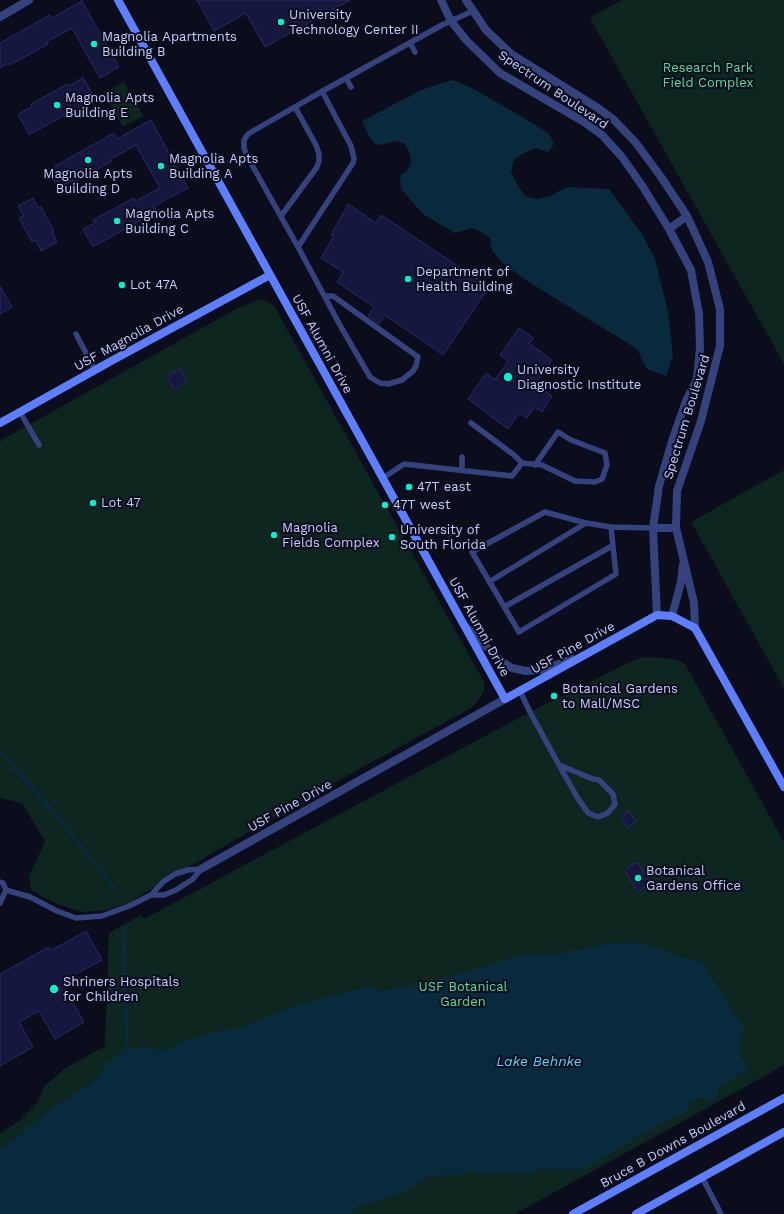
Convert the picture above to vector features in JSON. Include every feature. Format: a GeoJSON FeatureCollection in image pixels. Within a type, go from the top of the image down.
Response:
{"type":"FeatureCollection","features":[{"type":"Feature","properties":{"kind":"street"},"geometry":{"type":"LineString","coordinates":[[0,17],[30,0]]}},
{"type":"Feature","properties":{"kind":"street","name":"USF Alumni Drive"},"geometry":{"type":"LineString","coordinates":[[118,0],[506,699]]}},
{"type":"Feature","properties":{"kind":"street","name":"Spectrum Boulevard"},"geometry":{"type":"LineString","coordinates":[[441,0],[451,21],[475,50],[500,73],[584,122],[602,135],[622,157],[643,187],[669,228],[691,270],[699,314],[700,348],[696,379],[686,401],[672,441],[659,486],[653,528],[657,616]]}},
{"type":"Feature","properties":{"kind":"street","name":"Spectrum Boulevard"},"geometry":{"type":"LineString","coordinates":[[466,0],[486,30],[512,54],[598,108],[614,120],[636,143],[687,216],[708,262],[720,309],[720,346],[701,421],[677,491],[676,528],[694,603],[695,628]]}},
{"type":"Feature","properties":{"kind":"street"},"geometry":{"type":"LineString","coordinates":[[669,228],[687,216]]}},
{"type":"Feature","properties":{"kind":"street","name":"USF Magnolia Drive"},"geometry":{"type":"LineString","coordinates":[[0,423],[270,275]]}},
{"type":"Feature","properties":{"kind":"street"},"geometry":{"type":"LineString","coordinates":[[653,528],[676,528]]}},
{"type":"Feature","properties":{"kind":"street","name":"Spectrum Boulevard"},"geometry":{"type":"LineString","coordinates":[[672,616],[681,582],[684,559]]}},
{"type":"Feature","properties":{"kind":"street","name":"USF Pine Drive"},"geometry":{"type":"LineString","coordinates":[[201,869],[657,616],[672,616],[695,628]]}},
{"type":"Feature","properties":{"kind":"street"},"geometry":{"type":"LineString","coordinates":[[465,626],[502,662],[512,668],[526,671],[541,670],[587,654]]}},
{"type":"Feature","properties":{"kind":"street"},"geometry":{"type":"LineString","coordinates":[[695,628],[784,787]]}},
{"type":"Feature","properties":{"kind":"street","name":"Bruce B Downs Boulevard"},"geometry":{"type":"LineString","coordinates":[[573,1214],[784,1098]]}},
{"type":"Feature","properties":{"kind":"street"},"geometry":{"type":"LineString","coordinates":[[636,1214],[784,1132]]}},
{"type":"Feature","properties":{"kind":"lane"},"geometry":{"type":"LineString","coordinates":[[325,296],[333,296],[418,357],[413,371],[402,380],[388,384],[380,383],[370,377],[247,156],[244,148],[244,140],[248,134],[322,91],[442,25],[473,11]]}},
{"type":"Feature","properties":{"kind":"lane"},"geometry":{"type":"LineString","coordinates":[[410,43],[415,52]]}},
{"type":"Feature","properties":{"kind":"lane"},"geometry":{"type":"LineString","coordinates":[[346,78],[350,87]]}},
{"type":"Feature","properties":{"kind":"lane"},"geometry":{"type":"LineString","coordinates":[[298,247],[353,163],[354,158],[351,146],[322,91]]}},
{"type":"Feature","properties":{"kind":"lane"},"geometry":{"type":"LineString","coordinates":[[281,216],[317,167],[319,161],[319,154],[316,145],[295,107]]}},
{"type":"Feature","properties":{"kind":"lane"},"geometry":{"type":"LineString","coordinates":[[76,334],[95,370]]}},
{"type":"Feature","properties":{"kind":"lane"},"geometry":{"type":"LineString","coordinates":[[20,412],[38,445]]}},
{"type":"Feature","properties":{"kind":"lane"},"geometry":{"type":"LineString","coordinates":[[471,423],[514,455],[522,463],[542,465],[575,481],[595,482],[602,478],[607,465],[605,453],[572,440],[558,432],[535,464]]}},
{"type":"Feature","properties":{"kind":"lane"},"geometry":{"type":"LineString","coordinates":[[462,457],[462,470]]}},
{"type":"Feature","properties":{"kind":"lane"},"geometry":{"type":"LineString","coordinates":[[383,478],[404,464],[512,476],[522,463]]}},
{"type":"Feature","properties":{"kind":"lane"},"geometry":{"type":"LineString","coordinates":[[611,527],[616,574],[519,632],[472,552],[545,512],[586,523],[611,527],[653,528]]}},
{"type":"Feature","properties":{"kind":"lane"},"geometry":{"type":"LineString","coordinates":[[489,582],[586,523]]}},
{"type":"Feature","properties":{"kind":"lane"},"geometry":{"type":"LineString","coordinates":[[504,607],[612,546]]}},
{"type":"Feature","properties":{"kind":"lane"},"geometry":{"type":"LineString","coordinates":[[520,691],[559,765],[588,813],[598,817],[608,813],[615,804],[614,797],[606,786],[599,780],[559,765]]}},
{"type":"Feature","properties":{"kind":"lane"},"geometry":{"type":"LineString","coordinates":[[0,882],[6,890],[30,897],[57,911],[76,918],[102,916],[129,906],[151,895],[163,882],[175,874],[188,870],[201,869]]}},
{"type":"Feature","properties":{"kind":"lane"},"geometry":{"type":"LineString","coordinates":[[151,895],[164,895],[176,890],[194,879],[201,869]]}},
{"type":"Feature","properties":{"kind":"lane"},"geometry":{"type":"LineString","coordinates":[[0,903],[6,890]]}},
{"type":"Feature","properties":{"kind":"lane"},"geometry":{"type":"LineString","coordinates":[[702,1177],[721,1214]]}},
{"type":"Feature","properties":{"kind":"green space","name":"Research Park Field Complex"},"geometry":{"type":"Polygon","coordinates":[[[622,0],[783,0],[784,2],[784,364],[590,18],[622,0]]]}},
{"type":"Feature","properties":{"kind":"green space"},"geometry":{"type":"Polygon","coordinates":[[[124,82],[143,116],[123,127],[104,93],[124,82]]]}},
{"type":"Feature","properties":{"kind":"green space"},"geometry":{"type":"Polygon","coordinates":[[[258,300],[266,301],[274,306],[484,682],[484,691],[478,701],[471,708],[306,798],[126,904],[106,910],[83,912],[57,904],[32,891],[29,877],[45,841],[22,803],[0,798],[0,441],[236,309],[258,300]]]}},
{"type":"Feature","properties":{"kind":"green space"},"geometry":{"type":"Polygon","coordinates":[[[784,470],[784,688],[691,522],[784,470]]]}},
{"type":"Feature","properties":{"kind":"green space","name":"USF Botanical Garden"},"geometry":{"type":"Polygon","coordinates":[[[645,657],[675,659],[685,664],[784,842],[784,1064],[515,1214],[0,1214],[0,1134],[20,1120],[37,1103],[45,1086],[64,1069],[105,1046],[109,933],[141,915],[144,919],[530,712],[634,660],[645,657]]]}},
{"type":"Feature","properties":{"kind":"water"},"geometry":{"type":"Polygon","coordinates":[[[453,80],[474,89],[549,134],[554,144],[548,152],[536,148],[522,154],[514,160],[511,172],[520,189],[527,197],[537,199],[551,196],[567,187],[609,189],[642,234],[655,259],[668,312],[673,356],[666,376],[647,369],[637,349],[524,279],[504,264],[492,251],[490,238],[483,233],[472,228],[455,233],[423,214],[401,188],[400,176],[407,171],[411,161],[409,152],[404,143],[394,141],[376,145],[368,134],[362,121],[419,91],[453,80]]]}},
{"type":"Feature","properties":{"kind":"water","name":"Lake Behnke"},"geometry":{"type":"Polygon","coordinates":[[[610,943],[638,943],[703,963],[744,1029],[739,1048],[742,1059],[748,1069],[718,1088],[716,1098],[712,1102],[702,1098],[697,1099],[689,1104],[687,1111],[665,1121],[582,1170],[542,1169],[533,1173],[485,1174],[472,1170],[462,1175],[429,1176],[405,1192],[358,1207],[350,1214],[0,1214],[0,1151],[55,1106],[92,1083],[107,1065],[127,1047],[136,1049],[146,1047],[171,1051],[176,1043],[221,1030],[233,1030],[284,1010],[315,1000],[370,986],[381,991],[453,976],[524,954],[554,955],[610,943]]]}},
{"type":"Feature","properties":{"kind":"building","name":"University Technology Center II"},"geometry":{"type":"Polygon","coordinates":[[[197,0],[350,0],[265,47],[246,13],[214,31],[197,0]]]}},
{"type":"Feature","properties":{"kind":"building"},"geometry":{"type":"Polygon","coordinates":[[[82,1],[119,67],[100,78],[72,28],[46,42],[48,44],[10,65],[9,63],[0,68],[0,43],[50,15],[52,18],[82,1]]]}},
{"type":"Feature","properties":{"kind":"building","name":"Magnolia Apts Building E"},"geometry":{"type":"Polygon","coordinates":[[[83,78],[95,98],[29,135],[18,114],[32,107],[31,104],[68,84],[69,86],[83,78]]]}},
{"type":"Feature","properties":{"kind":"building"},"geometry":{"type":"Polygon","coordinates":[[[151,120],[188,188],[154,206],[157,211],[93,247],[83,229],[95,223],[93,220],[134,198],[136,201],[160,188],[136,145],[111,159],[112,161],[74,182],[73,180],[58,188],[48,170],[114,133],[117,139],[151,120]]]}},
{"type":"Feature","properties":{"kind":"building"},"geometry":{"type":"Polygon","coordinates":[[[33,198],[38,208],[41,207],[54,231],[52,232],[57,242],[41,251],[36,240],[32,242],[19,218],[24,216],[18,206],[33,198]]]}},
{"type":"Feature","properties":{"kind":"building","name":"Department of Health Building"},"geometry":{"type":"Polygon","coordinates":[[[348,204],[376,223],[381,215],[489,287],[443,355],[385,315],[379,324],[368,316],[374,307],[337,282],[343,272],[321,258],[334,236],[331,235],[348,204]]]}},
{"type":"Feature","properties":{"kind":"building"},"geometry":{"type":"Polygon","coordinates":[[[0,286],[12,307],[0,314],[0,286]]]}},
{"type":"Feature","properties":{"kind":"building","name":"University Diagnostic Institute"},"geometry":{"type":"Polygon","coordinates":[[[519,328],[534,338],[529,343],[552,360],[535,384],[552,396],[542,412],[535,407],[527,418],[519,413],[508,429],[468,399],[486,373],[495,380],[508,361],[500,355],[519,328]]]}},
{"type":"Feature","properties":{"kind":"building"},"geometry":{"type":"Polygon","coordinates":[[[180,369],[187,381],[174,389],[167,376],[180,369]]]}},
{"type":"Feature","properties":{"kind":"building"},"geometry":{"type":"Polygon","coordinates":[[[629,811],[636,822],[627,827],[621,816],[629,811]]]}},
{"type":"Feature","properties":{"kind":"building","name":"Botanical Gardens Office"},"geometry":{"type":"Polygon","coordinates":[[[638,863],[651,884],[638,892],[625,871],[631,865],[638,863]]]}},
{"type":"Feature","properties":{"kind":"building"},"geometry":{"type":"Polygon","coordinates":[[[86,931],[102,960],[61,982],[84,1022],[55,1039],[39,1011],[19,1022],[33,1047],[0,1066],[0,974],[49,947],[52,950],[86,931]]]}},
{"type":"Feature","properties":{"kind":"waterway"},"geometry":{"type":"LineString","coordinates":[[0,751],[51,809],[115,889]]}},
{"type":"Feature","properties":{"kind":"waterway"},"geometry":{"type":"LineString","coordinates":[[123,928],[127,1047]]}},
{"type":"Feature","properties":{"kind":"place","name":"University Technology Center II"},"geometry":{"type":"Point","coordinates":[281,22]}},
{"type":"Feature","properties":{"kind":"place","name":"Magnolia Apartments Building B"},"geometry":{"type":"Point","coordinates":[94,44]}},
{"type":"Feature","properties":{"kind":"place","name":"Magnolia Apts Building E"},"geometry":{"type":"Point","coordinates":[57,105]}},
{"type":"Feature","properties":{"kind":"place","name":"Magnolia Apts Building D"},"geometry":{"type":"Point","coordinates":[88,160]}},
{"type":"Feature","properties":{"kind":"place","name":"Magnolia Apts Building A"},"geometry":{"type":"Point","coordinates":[161,166]}},
{"type":"Feature","properties":{"kind":"place","name":"Magnolia Apts Building C"},"geometry":{"type":"Point","coordinates":[117,221]}},
{"type":"Feature","properties":{"kind":"place","name":"Department of Health Building"},"geometry":{"type":"Point","coordinates":[408,279]}},
{"type":"Feature","properties":{"kind":"place","name":"Lot 47A"},"geometry":{"type":"Point","coordinates":[122,285]}},
{"type":"Feature","properties":{"kind":"place","name":"University Diagnostic Institute"},"geometry":{"type":"Point","coordinates":[508,377]}},
{"type":"Feature","properties":{"kind":"place","name":"47T east"},"geometry":{"type":"Point","coordinates":[409,487]}},
{"type":"Feature","properties":{"kind":"place","name":"Lot 47"},"geometry":{"type":"Point","coordinates":[93,503]}},
{"type":"Feature","properties":{"kind":"place","name":"47T west"},"geometry":{"type":"Point","coordinates":[385,505]}},
{"type":"Feature","properties":{"kind":"place","name":"Magnolia Fields Complex"},"geometry":{"type":"Point","coordinates":[274,535]}},
{"type":"Feature","properties":{"kind":"place","name":"University of South Florida"},"geometry":{"type":"Point","coordinates":[392,537]}},
{"type":"Feature","properties":{"kind":"place","name":"Botanical Gardens to Mall/MSC"},"geometry":{"type":"Point","coordinates":[554,696]}},
{"type":"Feature","properties":{"kind":"place","name":"Botanical Gardens Office"},"geometry":{"type":"Point","coordinates":[638,878]}},
{"type":"Feature","properties":{"kind":"place","name":"Shriners Hospitals for Children"},"geometry":{"type":"Point","coordinates":[54,989]}}]}
